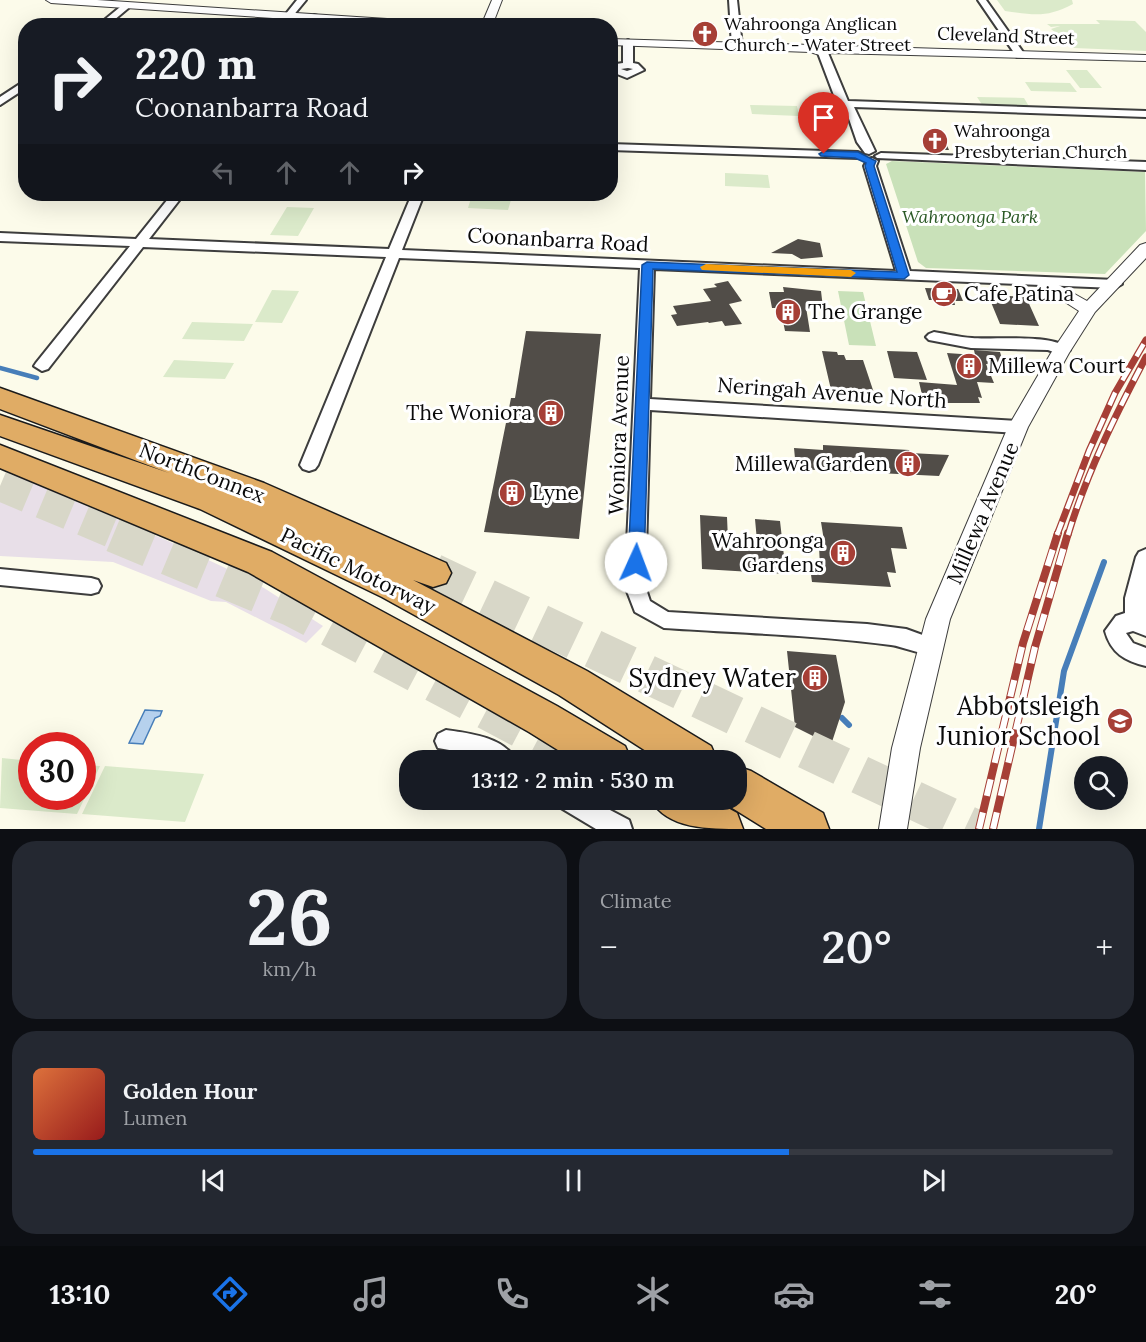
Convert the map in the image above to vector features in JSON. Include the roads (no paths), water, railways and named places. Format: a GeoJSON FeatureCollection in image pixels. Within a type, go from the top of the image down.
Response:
{"type":"FeatureCollection","features":[{"type":"Feature","properties":{"kind":"highway","name":"NorthConnex"},"geometry":{"type":"LineString","coordinates":[[0,398],[252,491],[433,573]]}},
{"type":"Feature","properties":{"kind":"highway","name":"Pacific Motorway"},"geometry":{"type":"LineString","coordinates":[[0,425],[212,500],[395,587],[573,683],[680,750]]}},
{"type":"Feature","properties":{"kind":"highway","name":"Pacific Motorway"},"geometry":{"type":"LineString","coordinates":[[0,456],[260,562],[543,719],[594,750]]}},
{"type":"Feature","properties":{"kind":"highway"},"geometry":{"type":"LineString","coordinates":[[747,793],[807,829]]}},
{"type":"Feature","properties":{"kind":"highway"},"geometry":{"type":"LineString","coordinates":[[690,810],[721,829]]}},
{"type":"Feature","properties":{"kind":"street"},"geometry":{"type":"LineString","coordinates":[[51,0],[289,15],[301,18]]}},
{"type":"Feature","properties":{"kind":"street"},"geometry":{"type":"LineString","coordinates":[[289,15],[302,0]]}},
{"type":"Feature","properties":{"kind":"street"},"geometry":{"type":"LineString","coordinates":[[489,18],[497,0]]}},
{"type":"Feature","properties":{"kind":"street"},"geometry":{"type":"LineString","coordinates":[[733,0],[737,46]]}},
{"type":"Feature","properties":{"kind":"street"},"geometry":{"type":"LineString","coordinates":[[982,0],[1020,55]]}},
{"type":"Feature","properties":{"kind":"street"},"geometry":{"type":"LineString","coordinates":[[111,18],[128,5]]}},
{"type":"Feature","properties":{"kind":"street","name":"Cleveland Street"},"geometry":{"type":"LineString","coordinates":[[618,42],[822,51],[1146,58]]}},
{"type":"Feature","properties":{"kind":"street"},"geometry":{"type":"LineString","coordinates":[[628,43],[628,65]]}},
{"type":"Feature","properties":{"kind":"street"},"geometry":{"type":"LineString","coordinates":[[822,51],[840,98],[852,112],[870,156],[870,166],[904,275]]}},
{"type":"Feature","properties":{"kind":"street"},"geometry":{"type":"LineString","coordinates":[[0,102],[18,89]]}},
{"type":"Feature","properties":{"kind":"street"},"geometry":{"type":"LineString","coordinates":[[846,104],[1146,114]]}},
{"type":"Feature","properties":{"kind":"street"},"geometry":{"type":"LineString","coordinates":[[618,147],[1146,166]]}},
{"type":"Feature","properties":{"kind":"street"},"geometry":{"type":"LineString","coordinates":[[42,366],[172,201]]}},
{"type":"Feature","properties":{"kind":"street"},"geometry":{"type":"LineString","coordinates":[[309,465],[415,201]]}},
{"type":"Feature","properties":{"kind":"street","name":"Coonanbarra Road"},"geometry":{"type":"LineString","coordinates":[[0,237],[1115,284]]}},
{"type":"Feature","properties":{"kind":"street","name":"Millewa Avenue"},"geometry":{"type":"LineString","coordinates":[[895,821],[906,748],[938,619],[1018,427],[1062,350],[1089,309],[1115,284],[1146,248]]}},
{"type":"Feature","properties":{"kind":"street","name":"Woniora Avenue"},"geometry":{"type":"LineString","coordinates":[[647,265],[635,586],[642,606],[664,620],[867,633],[906,638],[932,647]]}},
{"type":"Feature","properties":{"kind":"street"},"geometry":{"type":"LineString","coordinates":[[1042,282],[1089,309]]}},
{"type":"Feature","properties":{"kind":"street"},"geometry":{"type":"LineString","coordinates":[[934,337],[971,343],[1051,345],[1062,350]]}},
{"type":"Feature","properties":{"kind":"street","name":"Neringah Avenue North"},"geometry":{"type":"LineString","coordinates":[[643,404],[1018,427]]}},
{"type":"Feature","properties":{"kind":"street"},"geometry":{"type":"LineString","coordinates":[[1146,557],[1135,598],[1140,624],[1119,624],[1115,631],[1116,638],[1129,651],[1146,657]]}},
{"type":"Feature","properties":{"kind":"street"},"geometry":{"type":"LineString","coordinates":[[0,577],[91,586]]}},
{"type":"Feature","properties":{"kind":"street"},"geometry":{"type":"LineString","coordinates":[[446,741],[475,744],[486,750]]}},
{"type":"Feature","properties":{"kind":"street"},"geometry":{"type":"LineString","coordinates":[[587,810],[620,829]]}},
{"type":"Feature","properties":{"kind":"water"},"geometry":{"type":"Polygon","coordinates":[[[145,710],[162,711],[160,716],[155,718],[143,744],[129,743],[145,710]]]}},
{"type":"Feature","properties":{"kind":"waterway"},"geometry":{"type":"LineString","coordinates":[[0,368],[37,378]]}},
{"type":"Feature","properties":{"kind":"waterway"},"geometry":{"type":"LineString","coordinates":[[1039,829],[1064,671],[1104,562]]}},
{"type":"Feature","properties":{"kind":"waterway"},"geometry":{"type":"LineString","coordinates":[[842,718],[849,725]]}},
{"type":"Feature","properties":{"kind":"tunnel"},"geometry":{"type":"LineString","coordinates":[[0,486],[117,535]]}},
{"type":"Feature","properties":{"kind":"tunnel"},"geometry":{"type":"LineString","coordinates":[[114,533],[292,607],[562,750]]}},
{"type":"Feature","properties":{"kind":"tunnel"},"geometry":{"type":"LineString","coordinates":[[433,573],[975,829]]}},
{"type":"Feature","properties":{"kind":"railway"},"geometry":{"type":"LineString","coordinates":[[1057,535],[1089,451],[1115,393],[1146,340]]}},
{"type":"Feature","properties":{"kind":"railway"},"geometry":{"type":"LineString","coordinates":[[1068,535],[1103,444],[1146,357]]}},
{"type":"Feature","properties":{"kind":"railway"},"geometry":{"type":"LineString","coordinates":[[979,829],[1023,643],[1058,533]]}},
{"type":"Feature","properties":{"kind":"railway"},"geometry":{"type":"LineString","coordinates":[[993,829],[1035,647],[1068,533]]}},
{"type":"Feature","properties":{"kind":"place","name":"Wahroonga Anglican Church - Water Street"},"geometry":{"type":"Point","coordinates":[705,34]}},
{"type":"Feature","properties":{"kind":"place","name":"Wahroonga Presbyterian Church"},"geometry":{"type":"Point","coordinates":[935,141]}},
{"type":"Feature","properties":{"kind":"place","name":"Cafe Patina"},"geometry":{"type":"Point","coordinates":[944,294]}},
{"type":"Feature","properties":{"kind":"place","name":"The Grange"},"geometry":{"type":"Point","coordinates":[788,312]}},
{"type":"Feature","properties":{"kind":"place","name":"Millewa Court"},"geometry":{"type":"Point","coordinates":[969,366]}},
{"type":"Feature","properties":{"kind":"place","name":"The Woniora"},"geometry":{"type":"Point","coordinates":[551,413]}},
{"type":"Feature","properties":{"kind":"place","name":"Millewa Garden"},"geometry":{"type":"Point","coordinates":[908,464]}},
{"type":"Feature","properties":{"kind":"place","name":"Lyne"},"geometry":{"type":"Point","coordinates":[512,493]}},
{"type":"Feature","properties":{"kind":"place","name":"Wahroonga Gardens"},"geometry":{"type":"Point","coordinates":[843,553]}},
{"type":"Feature","properties":{"kind":"place","name":"Sydney Water"},"geometry":{"type":"Point","coordinates":[815,678]}},
{"type":"Feature","properties":{"kind":"place","name":"Abbotsleigh Junior School"},"geometry":{"type":"Point","coordinates":[1120,721]}},
{"type":"Feature","properties":{"kind":"park label","name":"Wahroonga Park"},"geometry":{"type":"Point","coordinates":[970,217]}}]}
